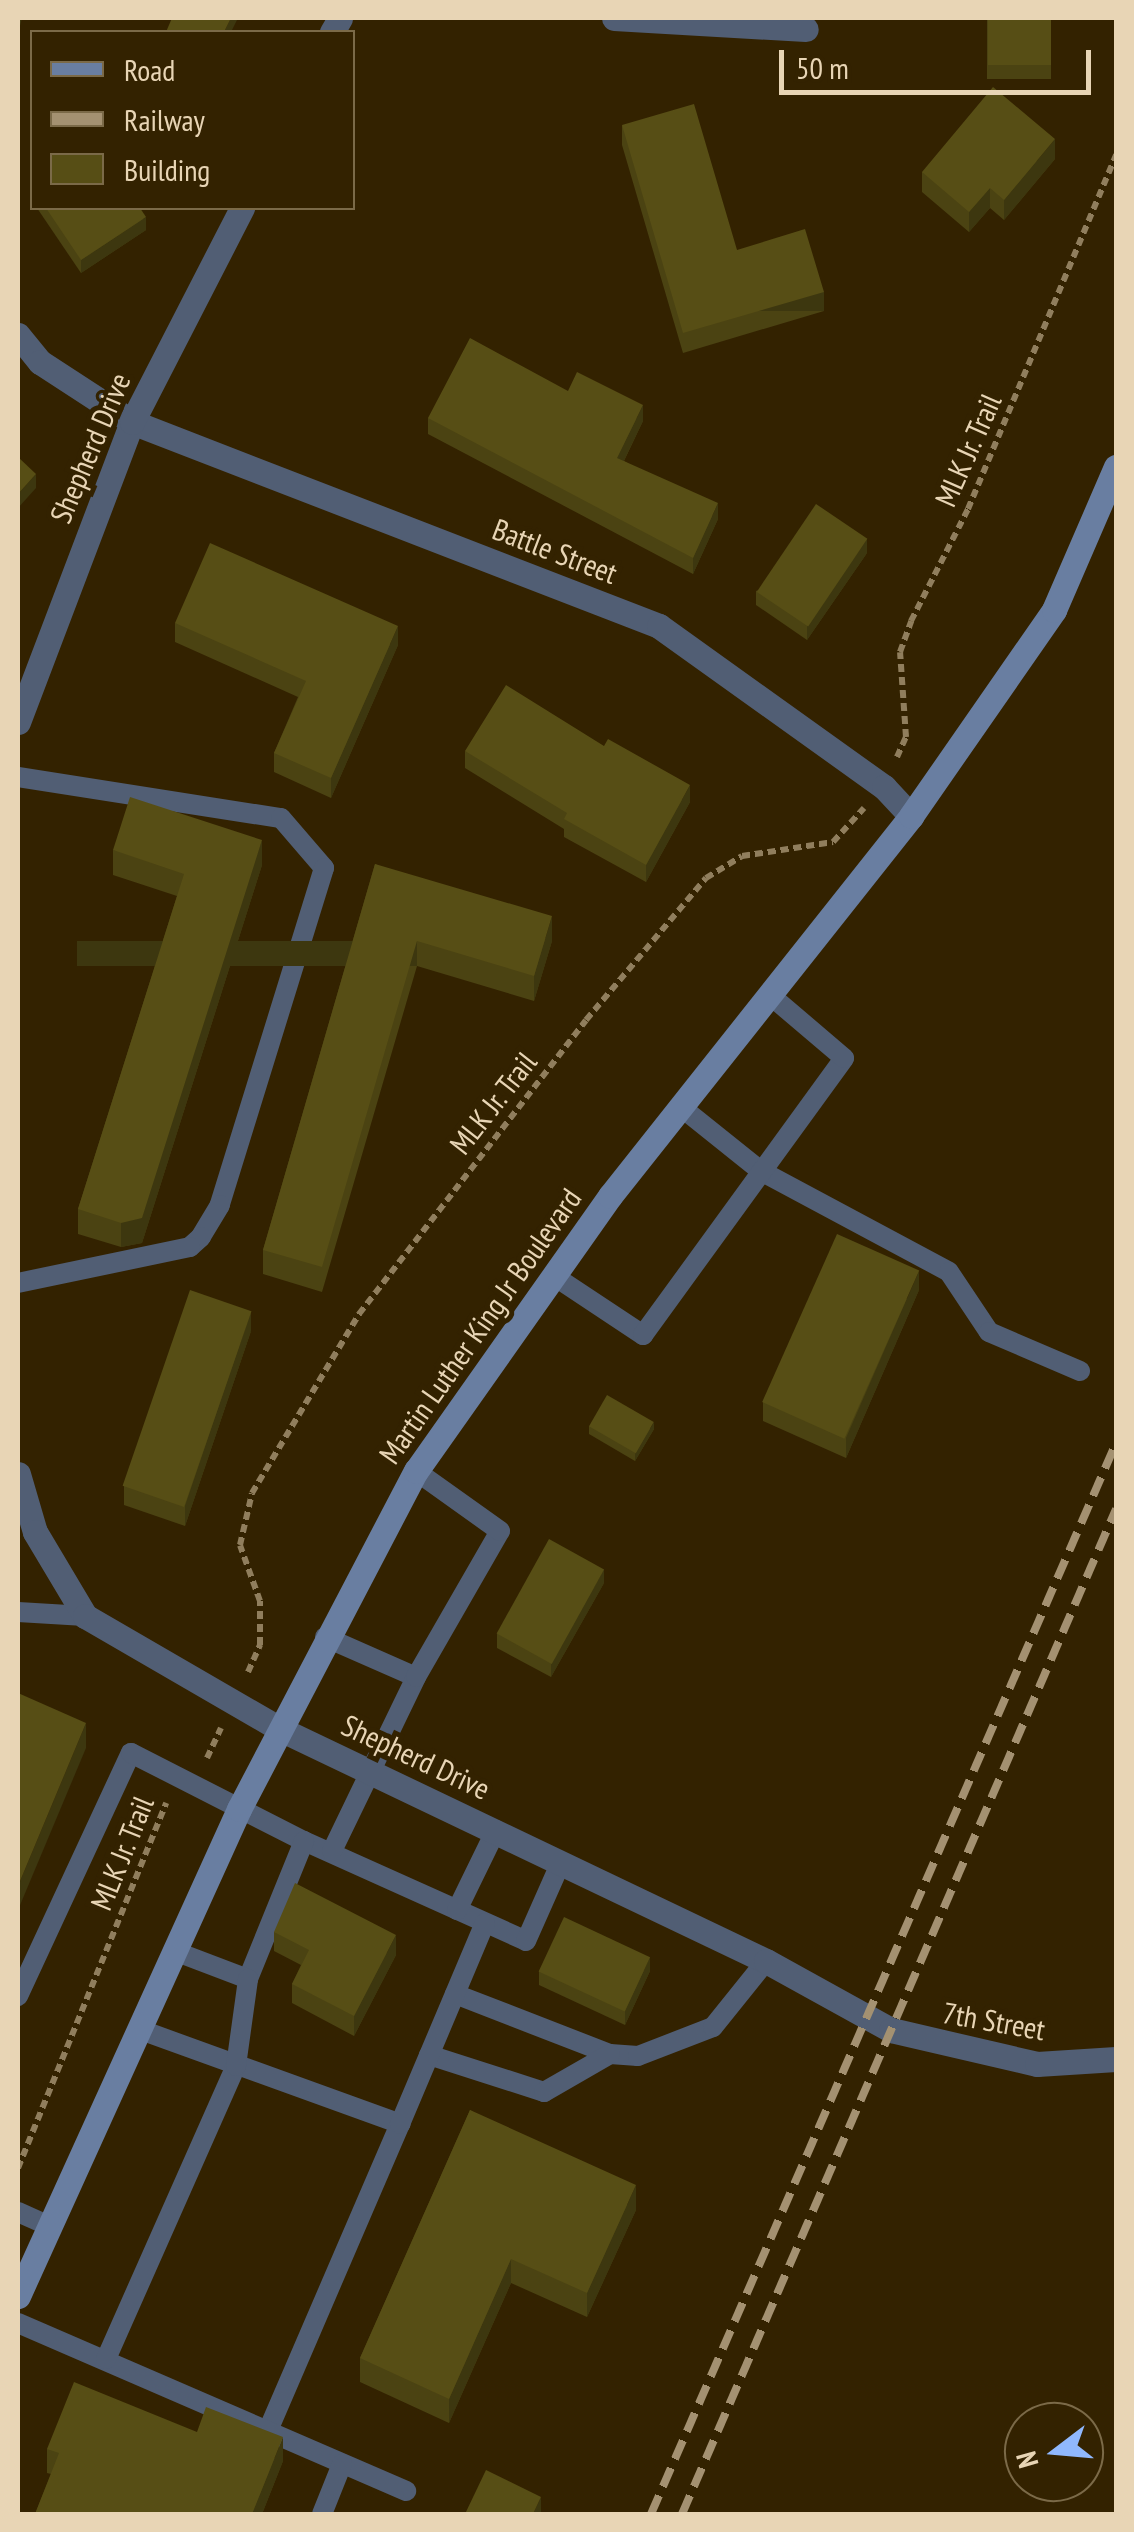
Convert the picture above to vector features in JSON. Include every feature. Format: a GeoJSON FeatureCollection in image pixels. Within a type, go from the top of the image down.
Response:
{"type":"FeatureCollection","features":[{"type":"Feature","properties":{"kind":"main road","name":"Martin Luther King Jr Boulevard"},"geometry":{"type":"LineString","coordinates":[[18,2296],[239,1808],[324,1637],[416,1471],[554,1276],[681,1107],[911,816],[1054,610],[1116,467]]}},
{"type":"Feature","properties":{"kind":"street"},"geometry":{"type":"LineString","coordinates":[[614,18],[806,29]]}},
{"type":"Feature","properties":{"kind":"street","name":"Shepherd Drive"},"geometry":{"type":"LineString","coordinates":[[18,722],[132,422],[241,210]]}},
{"type":"Feature","properties":{"kind":"street","name":"Battle Street"},"geometry":{"type":"LineString","coordinates":[[18,336],[40,362],[132,422],[659,626],[884,786],[911,816]]}},
{"type":"Feature","properties":{"kind":"street","name":"Shepherd Drive"},"geometry":{"type":"LineString","coordinates":[[18,1474],[36,1532],[85,1616],[280,1730],[370,1769],[766,1961],[867,2016]]}},
{"type":"Feature","properties":{"kind":"street","name":"7th Street"},"geometry":{"type":"LineString","coordinates":[[867,2016],[916,2040],[1037,2064],[1116,2059]]}},
{"type":"Feature","properties":{"kind":"lane"},"geometry":{"type":"LineString","coordinates":[[18,778],[282,818],[324,868],[220,1205],[201,1237],[190,1247],[18,1283]]}},
{"type":"Feature","properties":{"kind":"lane"},"geometry":{"type":"LineString","coordinates":[[554,1276],[643,1334],[844,1058],[770,995]]}},
{"type":"Feature","properties":{"kind":"lane"},"geometry":{"type":"LineString","coordinates":[[681,1107],[761,1171],[949,1272],[989,1332],[1080,1371]]}},
{"type":"Feature","properties":{"kind":"lane"},"geometry":{"type":"LineString","coordinates":[[332,1851],[416,1677],[500,1531],[416,1471]]}},
{"type":"Feature","properties":{"kind":"lane"},"geometry":{"type":"LineString","coordinates":[[18,1612],[85,1616]]}},
{"type":"Feature","properties":{"kind":"lane"},"geometry":{"type":"LineString","coordinates":[[324,1637],[416,1677]]}},
{"type":"Feature","properties":{"kind":"lane"},"geometry":{"type":"LineString","coordinates":[[18,1996],[124,1757],[137,1752],[304,1841],[526,1941],[561,1862]]}},
{"type":"Feature","properties":{"kind":"lane"},"geometry":{"type":"LineString","coordinates":[[457,1910],[496,1830]]}},
{"type":"Feature","properties":{"kind":"lane"},"geometry":{"type":"LineString","coordinates":[[106,2359],[236,2066],[248,1978],[304,1841]]}},
{"type":"Feature","properties":{"kind":"lane"},"geometry":{"type":"LineString","coordinates":[[268,2431],[486,1923]]}},
{"type":"Feature","properties":{"kind":"lane"},"geometry":{"type":"LineString","coordinates":[[177,1952],[248,1978]]}},
{"type":"Feature","properties":{"kind":"lane"},"geometry":{"type":"LineString","coordinates":[[454,1994],[610,2054],[638,2056],[713,2027],[766,1961]]}},
{"type":"Feature","properties":{"kind":"lane"},"geometry":{"type":"LineString","coordinates":[[141,2030],[400,2124]]}},
{"type":"Feature","properties":{"kind":"lane"},"geometry":{"type":"LineString","coordinates":[[430,2055],[544,2092],[610,2054]]}},
{"type":"Feature","properties":{"kind":"lane"},"geometry":{"type":"LineString","coordinates":[[18,2212],[49,2226]]}},
{"type":"Feature","properties":{"kind":"lane"},"geometry":{"type":"LineString","coordinates":[[18,2323],[406,2491]]}},
{"type":"Feature","properties":{"kind":"lane"},"geometry":{"type":"LineString","coordinates":[[322,2514],[342,2464]]}},
{"type":"Feature","properties":{"kind":"path","name":"MLK Jr. Trail"},"geometry":{"type":"LineString","coordinates":[[18,2168],[179,1772],[204,1766],[260,1645],[260,1602],[240,1545],[252,1493],[359,1314],[586,1020],[706,878],[742,856],[833,842],[884,786],[906,737],[900,652],[911,620],[968,509],[1116,155]]}},
{"type":"Feature","properties":{"kind":"building"},"geometry":{"type":"Polygon","coordinates":[[[172,18],[231,18],[225,30],[167,30],[172,18]]]}},
{"type":"Feature","properties":{"kind":"building"},"geometry":{"type":"Polygon","coordinates":[[[988,18],[1051,18],[1051,65],[988,65],[988,18]]]}},
{"type":"Feature","properties":{"kind":"building"},"geometry":{"type":"Polygon","coordinates":[[[993,87],[1055,139],[1004,200],[990,188],[969,212],[922,172],[993,87]]]}},
{"type":"Feature","properties":{"kind":"building"},"geometry":{"type":"Polygon","coordinates":[[[694,104],[737,250],[805,229],[824,292],[683,333],[622,125],[694,104]]]}},
{"type":"Feature","properties":{"kind":"building"},"geometry":{"type":"Polygon","coordinates":[[[47,210],[141,210],[146,217],[81,260],[47,210]]]}},
{"type":"Feature","properties":{"kind":"building"},"geometry":{"type":"Polygon","coordinates":[[[470,338],[568,391],[577,372],[643,405],[617,458],[718,503],[693,558],[428,418],[470,338]]]}},
{"type":"Feature","properties":{"kind":"building"},"geometry":{"type":"Polygon","coordinates":[[[18,457],[36,474],[18,494],[18,457]]]}},
{"type":"Feature","properties":{"kind":"building"},"geometry":{"type":"Polygon","coordinates":[[[816,504],[867,539],[808,627],[757,592],[816,504]]]}},
{"type":"Feature","properties":{"kind":"building"},"geometry":{"type":"Polygon","coordinates":[[[210,543],[398,626],[331,778],[274,753],[306,681],[175,623],[210,543]]]}},
{"type":"Feature","properties":{"kind":"building"},"geometry":{"type":"Polygon","coordinates":[[[506,685],[604,746],[608,739],[690,785],[646,865],[564,819],[567,813],[465,751],[506,685]]]}},
{"type":"Feature","properties":{"kind":"building"},"geometry":{"type":"Polygon","coordinates":[[[130,797],[262,840],[142,1218],[121,1223],[78,1209],[184,874],[113,850],[130,797]]]}},
{"type":"Feature","properties":{"kind":"building"},"geometry":{"type":"Polygon","coordinates":[[[375,864],[552,916],[534,976],[417,941],[322,1267],[263,1250],[375,864]]]}},
{"type":"Feature","properties":{"kind":"building"},"geometry":{"type":"Polygon","coordinates":[[[837,1234],[919,1271],[844,1439],[762,1402],[837,1234]]]}},
{"type":"Feature","properties":{"kind":"building"},"geometry":{"type":"Polygon","coordinates":[[[190,1290],[251,1311],[184,1507],[123,1486],[190,1290]]]}},
{"type":"Feature","properties":{"kind":"building"},"geometry":{"type":"Polygon","coordinates":[[[607,1395],[654,1422],[636,1453],[589,1426],[607,1395]]]}},
{"type":"Feature","properties":{"kind":"building"},"geometry":{"type":"Polygon","coordinates":[[[549,1539],[604,1570],[552,1664],[497,1633],[549,1539]]]}},
{"type":"Feature","properties":{"kind":"building"},"geometry":{"type":"Polygon","coordinates":[[[18,1693],[86,1723],[18,1886],[18,1693]]]}},
{"type":"Feature","properties":{"kind":"building"},"geometry":{"type":"Polygon","coordinates":[[[295,1883],[396,1935],[354,2016],[292,1984],[309,1950],[274,1932],[295,1883]]]}},
{"type":"Feature","properties":{"kind":"building"},"geometry":{"type":"Polygon","coordinates":[[[564,1917],[650,1957],[625,2012],[539,1971],[564,1917]]]}},
{"type":"Feature","properties":{"kind":"building"},"geometry":{"type":"Polygon","coordinates":[[[470,2110],[636,2185],[587,2293],[511,2259],[449,2399],[360,2358],[470,2110]]]}},
{"type":"Feature","properties":{"kind":"building"},"geometry":{"type":"Polygon","coordinates":[[[74,2382],[197,2432],[206,2407],[283,2437],[252,2514],[35,2514],[59,2453],[47,2449],[74,2382]]]}},
{"type":"Feature","properties":{"kind":"building"},"geometry":{"type":"Polygon","coordinates":[[[486,2470],[541,2497],[533,2514],[465,2514],[486,2470]]]}},
{"type":"Feature","properties":{"kind":"railway"},"geometry":{"type":"LineString","coordinates":[[651,2514],[1116,1443]]}},
{"type":"Feature","properties":{"kind":"railway"},"geometry":{"type":"LineString","coordinates":[[682,2514],[1116,1509]]}}]}
